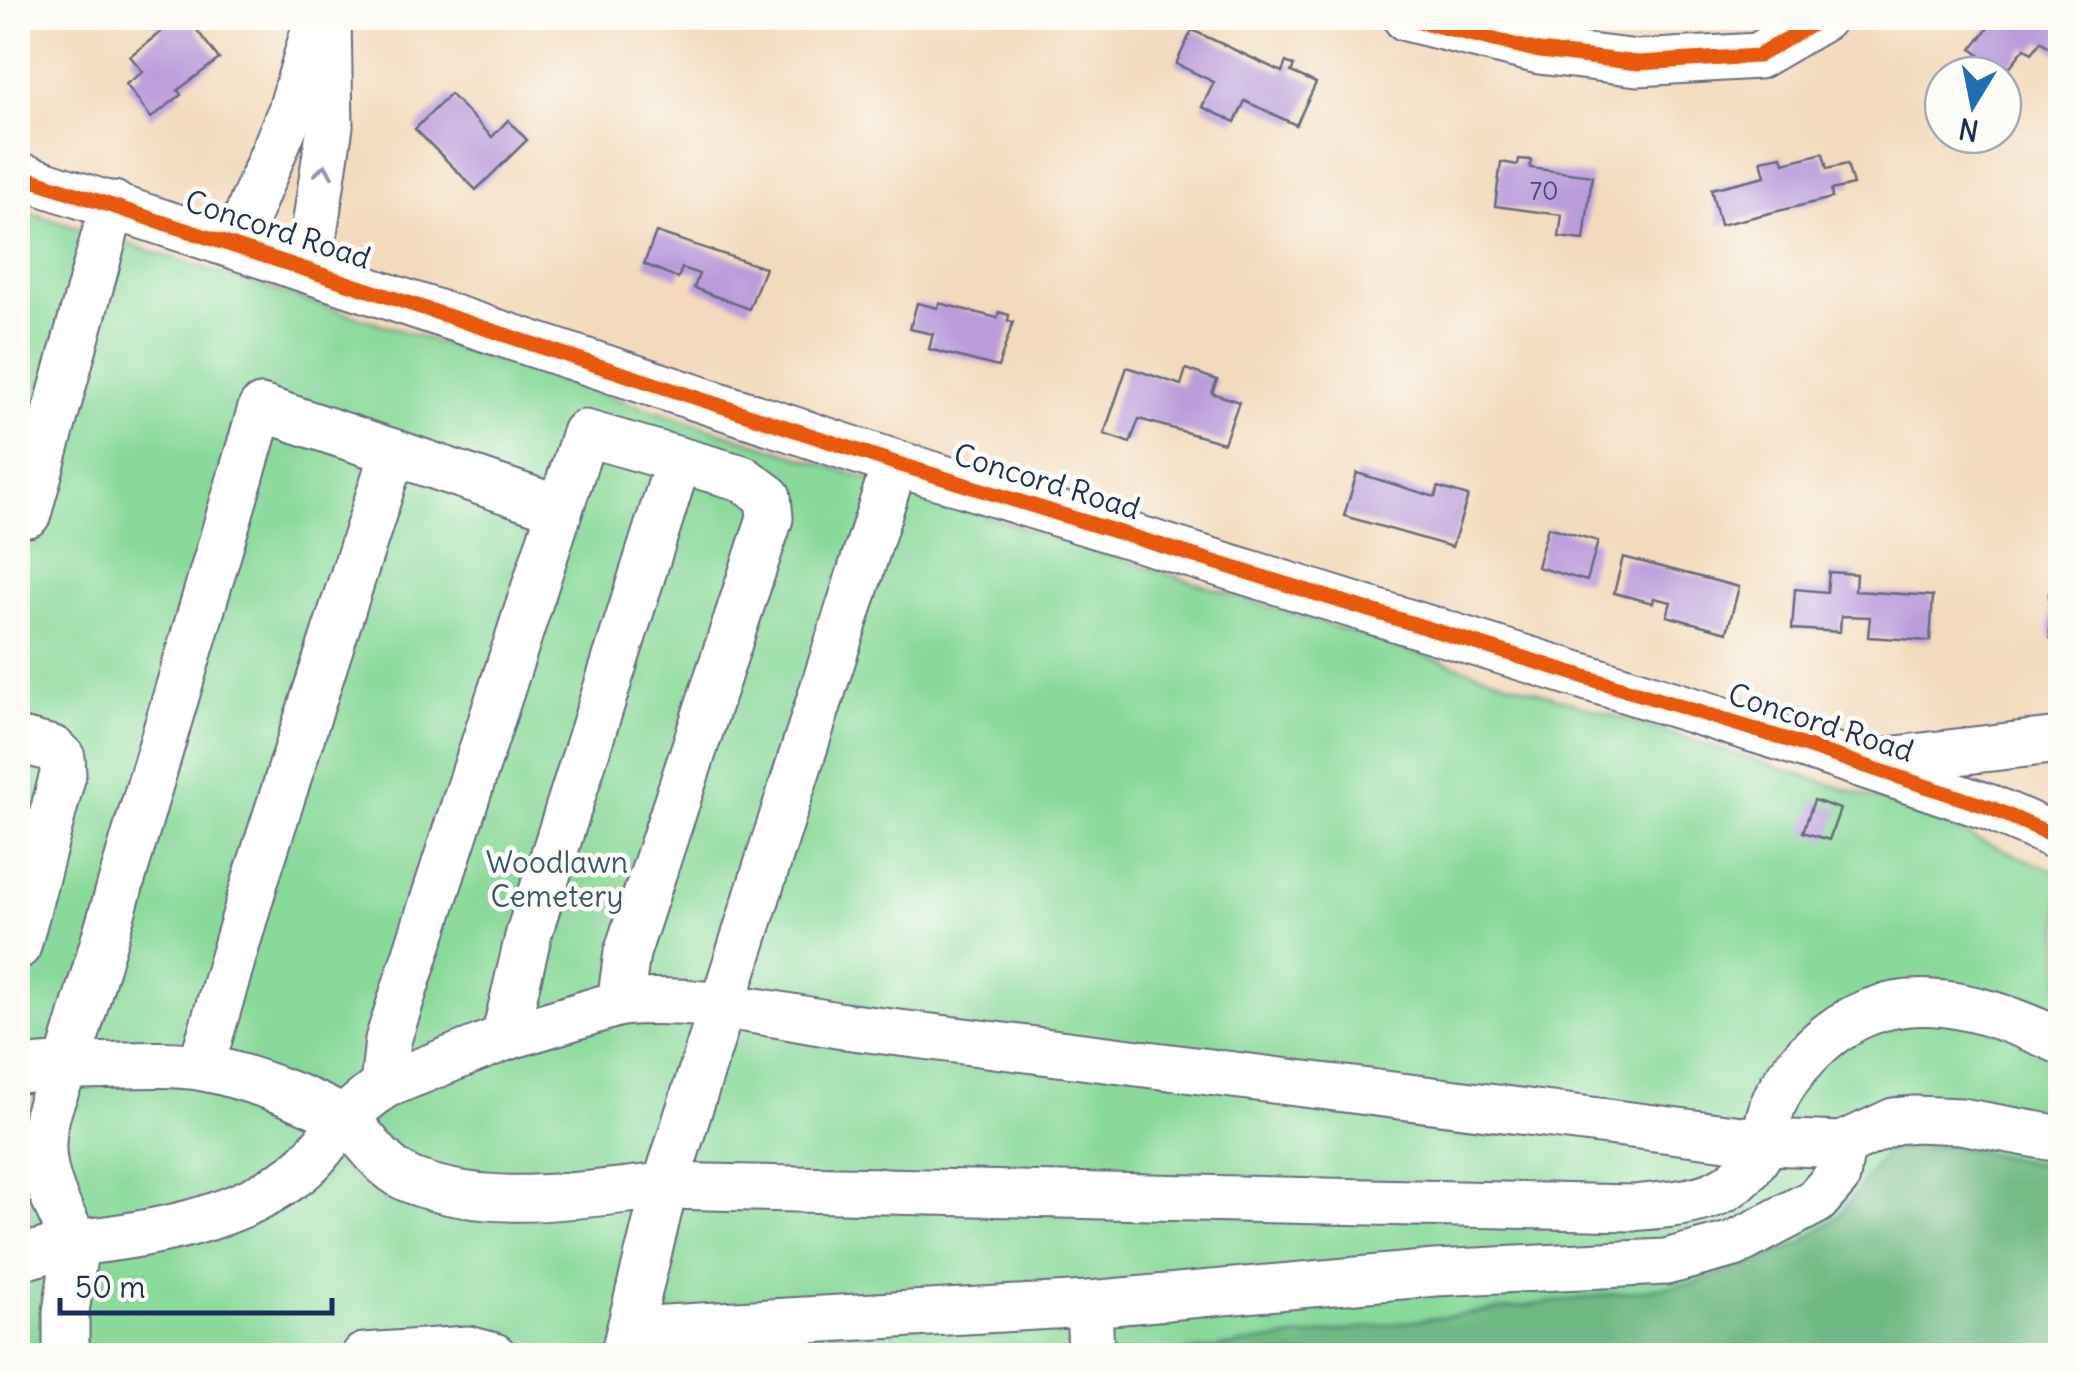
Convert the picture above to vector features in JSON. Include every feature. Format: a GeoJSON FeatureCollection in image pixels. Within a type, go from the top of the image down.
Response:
{"type":"FeatureCollection","features":[{"type":"Feature","properties":{"kind":"street"},"geometry":{"type":"LineString","coordinates":[[236,244],[296,96],[318,18]]}},
{"type":"Feature","properties":{"kind":"street"},"geometry":{"type":"LineString","coordinates":[[309,267],[330,126],[328,18]]}},
{"type":"Feature","properties":{"kind":"street"},"geometry":{"type":"LineString","coordinates":[[1406,18],[1539,52],[1638,63],[1758,56],[1824,18]]}},
{"type":"Feature","properties":{"kind":"street","name":"Concord Road"},"geometry":{"type":"LineString","coordinates":[[18,175],[309,267],[895,463],[1858,763],[1991,808],[2060,838]]}},
{"type":"Feature","properties":{"kind":"street"},"geometry":{"type":"LineString","coordinates":[[28,514],[113,204]]}},
{"type":"Feature","properties":{"kind":"street"},"geometry":{"type":"LineString","coordinates":[[383,1086],[388,1040],[604,368]]}},
{"type":"Feature","properties":{"kind":"street"},"geometry":{"type":"LineString","coordinates":[[66,1356],[66,1312],[76,1244],[49,1192],[41,1160],[45,1116],[67,1066],[261,408],[560,509]]}},
{"type":"Feature","properties":{"kind":"street"},"geometry":{"type":"LineString","coordinates":[[585,433],[742,478],[768,496],[770,518],[627,953],[620,1003]]}},
{"type":"Feature","properties":{"kind":"street"},"geometry":{"type":"LineString","coordinates":[[201,1068],[257,874],[393,452]]}},
{"type":"Feature","properties":{"kind":"street"},"geometry":{"type":"LineString","coordinates":[[504,1038],[529,933],[678,462]]}},
{"type":"Feature","properties":{"kind":"street"},"geometry":{"type":"LineString","coordinates":[[895,463],[756,890],[665,1186],[627,1343],[1435,1274],[1666,1262],[1706,1254],[1763,1230],[1816,1201],[1836,1177],[1842,1146]]}},
{"type":"Feature","properties":{"kind":"street"},"geometry":{"type":"LineString","coordinates":[[18,740],[53,749],[62,758],[63,774],[18,946]]}},
{"type":"Feature","properties":{"kind":"street"},"geometry":{"type":"LineString","coordinates":[[1858,763],[2060,740]]}},
{"type":"Feature","properties":{"kind":"street"},"geometry":{"type":"LineString","coordinates":[[18,1070],[67,1066],[201,1068],[344,1119],[391,1168],[411,1181],[442,1190],[548,1199],[665,1186],[1633,1208],[1692,1202],[1730,1187],[1752,1168],[1766,1142],[1769,1112],[1783,1081],[1821,1040],[1860,1016],[1920,1000],[1958,1003],[2060,1042]]}},
{"type":"Feature","properties":{"kind":"street"},"geometry":{"type":"LineString","coordinates":[[18,1258],[76,1244],[146,1234],[244,1204],[307,1164],[344,1119],[383,1086],[504,1038],[620,1003],[723,1006],[844,1026],[1766,1142],[1842,1146],[1880,1126],[1915,1119],[1961,1121],[2060,1139]]}},
{"type":"Feature","properties":{"kind":"street"},"geometry":{"type":"LineString","coordinates":[[1089,1304],[1092,1356]]}},
{"type":"Feature","properties":{"kind":"street"},"geometry":{"type":"LineString","coordinates":[[364,1356],[468,1349],[494,1356]]}},
{"type":"Feature","properties":{"kind":"green space","name":"Woodlawn Cemetery"},"geometry":{"type":"Polygon","coordinates":[[[18,209],[1892,804],[2048,868],[2060,875],[2060,1355],[18,1356],[18,209]]]}},
{"type":"Feature","properties":{"kind":"green space"},"geometry":{"type":"Polygon","coordinates":[[[1949,1145],[2060,1169],[2060,1355],[1162,1355],[1696,1283],[1797,1246],[1839,1216],[1888,1150],[1949,1145]]]}},
{"type":"Feature","properties":{"kind":"building"},"geometry":{"type":"Polygon","coordinates":[[[159,18],[178,18],[184,25],[190,21],[219,59],[178,90],[181,95],[151,118],[126,84],[143,72],[130,56],[161,32],[153,22],[159,18]]]}},
{"type":"Feature","properties":{"kind":"building"},"geometry":{"type":"Polygon","coordinates":[[[1986,18],[2060,18],[2060,50],[2057,54],[2041,41],[2032,53],[2025,48],[2019,55],[1979,55],[1972,49],[1992,23],[1986,18]]]}},
{"type":"Feature","properties":{"kind":"building"},"geometry":{"type":"Polygon","coordinates":[[[1192,30],[1282,72],[1286,62],[1294,66],[1291,72],[1316,83],[1296,125],[1245,101],[1235,122],[1202,107],[1214,82],[1176,64],[1192,30]]]}},
{"type":"Feature","properties":{"kind":"building"},"geometry":{"type":"Polygon","coordinates":[[[450,94],[492,137],[508,120],[527,140],[476,190],[415,129],[450,94]]]}},
{"type":"Feature","properties":{"kind":"building"},"geometry":{"type":"Polygon","coordinates":[[[1823,153],[1827,169],[1847,164],[1853,185],[1831,190],[1832,198],[1720,225],[1711,189],[1765,176],[1761,160],[1782,156],[1784,163],[1823,153]]]}},
{"type":"Feature","properties":{"kind":"building"},"geometry":{"type":"Polygon","coordinates":[[[1519,159],[1531,160],[1530,168],[1592,176],[1584,240],[1559,237],[1562,215],[1495,206],[1501,162],[1518,165],[1519,159]]]}},
{"type":"Feature","properties":{"kind":"building"},"geometry":{"type":"Polygon","coordinates":[[[656,232],[765,268],[749,309],[694,288],[699,274],[682,268],[678,278],[644,264],[656,232]]]}},
{"type":"Feature","properties":{"kind":"building"},"geometry":{"type":"Polygon","coordinates":[[[917,303],[938,308],[939,303],[997,318],[999,312],[1009,315],[1008,321],[1013,322],[998,367],[929,349],[933,334],[910,329],[917,303]]]}},
{"type":"Feature","properties":{"kind":"building"},"geometry":{"type":"Polygon","coordinates":[[[1127,367],[1181,385],[1186,369],[1217,380],[1212,393],[1239,402],[1224,443],[1139,419],[1130,443],[1104,434],[1127,367]]]}},
{"type":"Feature","properties":{"kind":"building"},"geometry":{"type":"Polygon","coordinates":[[[1357,473],[1435,497],[1438,487],[1468,496],[1452,547],[1344,516],[1357,473]]]}},
{"type":"Feature","properties":{"kind":"building"},"geometry":{"type":"Polygon","coordinates":[[[1548,527],[1598,541],[1587,581],[1537,567],[1548,527]]]}},
{"type":"Feature","properties":{"kind":"building"},"geometry":{"type":"Polygon","coordinates":[[[1623,557],[1739,587],[1727,632],[1667,616],[1671,602],[1654,598],[1653,603],[1614,593],[1623,557]]]}},
{"type":"Feature","properties":{"kind":"building"},"geometry":{"type":"Polygon","coordinates":[[[1829,572],[1856,574],[1855,591],[1933,596],[1930,641],[1868,637],[1870,617],[1841,616],[1840,632],[1792,629],[1795,589],[1827,592],[1829,572]]]}},
{"type":"Feature","properties":{"kind":"building"},"geometry":{"type":"Polygon","coordinates":[[[2049,593],[2060,593],[2060,638],[2050,638],[2049,593]]]}},
{"type":"Feature","properties":{"kind":"building"},"geometry":{"type":"Polygon","coordinates":[[[1814,800],[1840,809],[1829,840],[1803,832],[1814,800]]]}},
{"type":"Feature","properties":{"kind":"cycle path"},"geometry":{"type":"LineString","coordinates":[[1406,18],[1539,51],[1638,63],[1758,56],[1823,18]]}},
{"type":"Feature","properties":{"kind":"cycle path"},"geometry":{"type":"LineString","coordinates":[[18,175],[895,463],[1785,739],[1991,808],[2060,838]]}}]}
